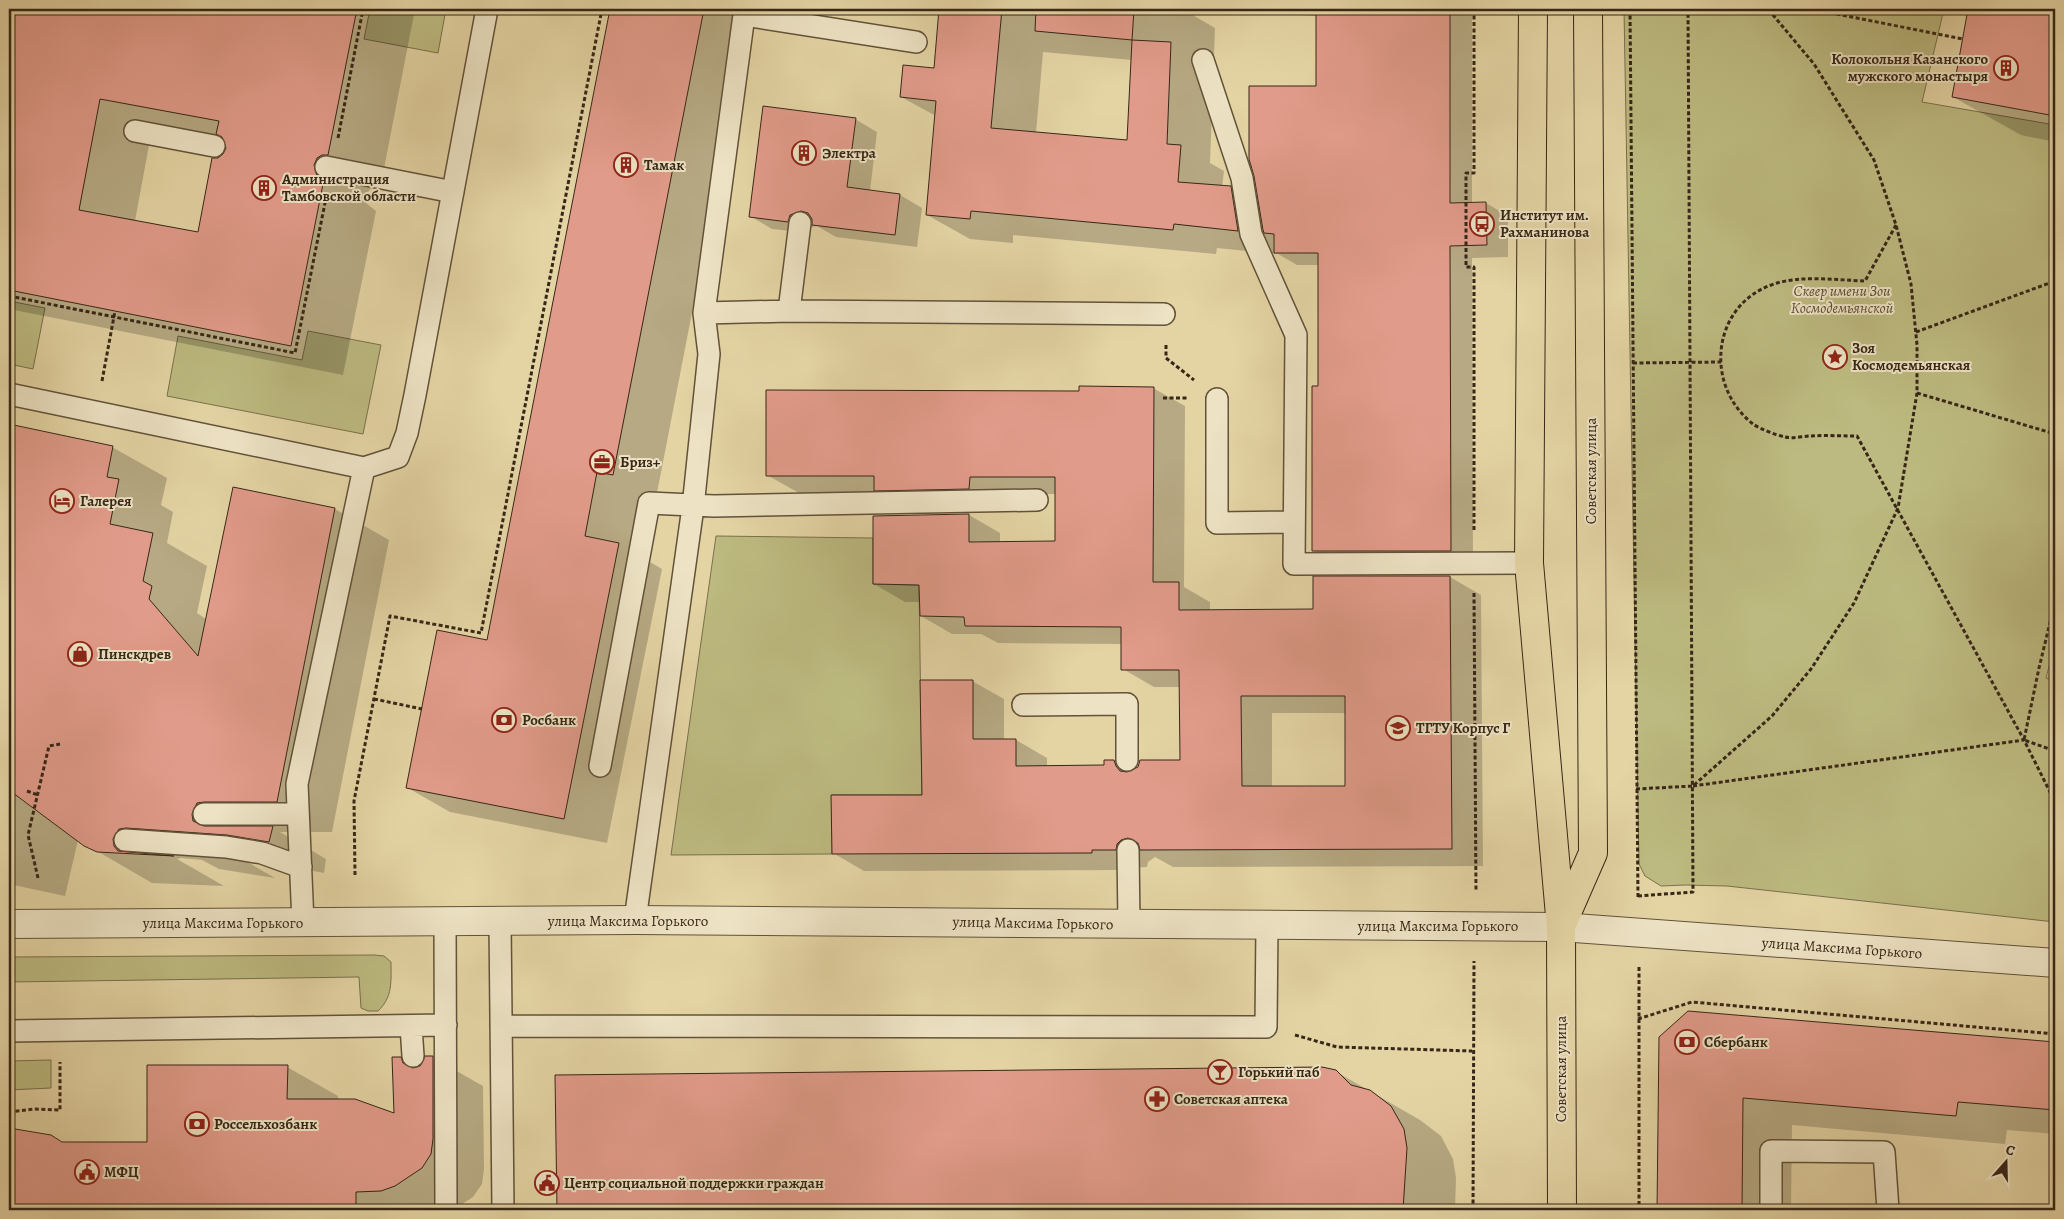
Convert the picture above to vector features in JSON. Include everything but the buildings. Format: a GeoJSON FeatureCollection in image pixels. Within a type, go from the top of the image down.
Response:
{"type":"FeatureCollection","features":[{"type":"Feature","properties":{"kind":"main road","name":"Советская улица"},"geometry":{"type":"LineString","coordinates":[[1533,9],[1529,563],[1561,927],[1562,1210]]}},
{"type":"Feature","properties":{"kind":"main road","name":"Советская улица"},"geometry":{"type":"LineString","coordinates":[[1561,927],[1593,853],[1588,9]]}},
{"type":"Feature","properties":{"kind":"street","name":"улица Максима Горького"},"geometry":{"type":"LineString","coordinates":[[9,924],[635,920],[1561,927],[2055,963]]}},
{"type":"Feature","properties":{"kind":"lane"},"geometry":{"type":"LineString","coordinates":[[9,394],[364,468],[398,457],[407,433],[415,395],[487,9]]}},
{"type":"Feature","properties":{"kind":"lane"},"geometry":{"type":"LineString","coordinates":[[635,920],[693,506],[709,354],[704,313],[744,15],[916,42]]}},
{"type":"Feature","properties":{"kind":"lane"},"geometry":{"type":"LineString","coordinates":[[1203,60],[1242,178],[1251,234],[1296,335],[1294,564],[1529,563]]}},
{"type":"Feature","properties":{"kind":"lane"},"geometry":{"type":"LineString","coordinates":[[135,131],[214,146]]}},
{"type":"Feature","properties":{"kind":"lane"},"geometry":{"type":"LineString","coordinates":[[329,168],[453,192]]}},
{"type":"Feature","properties":{"kind":"lane"},"geometry":{"type":"LineString","coordinates":[[789,311],[800,223]]}},
{"type":"Feature","properties":{"kind":"lane"},"geometry":{"type":"LineString","coordinates":[[704,313],[789,311],[1164,314]]}},
{"type":"Feature","properties":{"kind":"lane"},"geometry":{"type":"LineString","coordinates":[[1217,399],[1217,523],[1294,522]]}},
{"type":"Feature","properties":{"kind":"lane"},"geometry":{"type":"LineString","coordinates":[[303,923],[297,784],[364,468]]}},
{"type":"Feature","properties":{"kind":"lane"},"geometry":{"type":"LineString","coordinates":[[600,766],[649,503],[693,506],[1037,500]]}},
{"type":"Feature","properties":{"kind":"lane"},"geometry":{"type":"LineString","coordinates":[[1023,705],[1127,704],[1127,760]]}},
{"type":"Feature","properties":{"kind":"lane"},"geometry":{"type":"LineString","coordinates":[[204,814],[298,814]]}},
{"type":"Feature","properties":{"kind":"lane"},"geometry":{"type":"LineString","coordinates":[[125,840],[226,847],[262,853],[300,867]]}},
{"type":"Feature","properties":{"kind":"lane"},"geometry":{"type":"LineString","coordinates":[[1128,850],[1129,924]]}},
{"type":"Feature","properties":{"kind":"lane"},"geometry":{"type":"LineString","coordinates":[[500,921],[503,1210]]}},
{"type":"Feature","properties":{"kind":"lane"},"geometry":{"type":"LineString","coordinates":[[446,922],[446,1210]]}},
{"type":"Feature","properties":{"kind":"lane"},"geometry":{"type":"LineString","coordinates":[[501,1026],[1266,1027],[1267,925]]}},
{"type":"Feature","properties":{"kind":"lane"},"geometry":{"type":"LineString","coordinates":[[9,1032],[446,1025]]}},
{"type":"Feature","properties":{"kind":"lane"},"geometry":{"type":"LineString","coordinates":[[411,1026],[413,1056]]}},
{"type":"Feature","properties":{"kind":"lane"},"geometry":{"type":"LineString","coordinates":[[1771,1210],[1772,1150],[1884,1152],[1888,1210]]}},
{"type":"Feature","properties":{"kind":"path"},"geometry":{"type":"LineString","coordinates":[[9,296],[295,353],[329,168],[363,9]]}},
{"type":"Feature","properties":{"kind":"path"},"geometry":{"type":"LineString","coordinates":[[355,875],[354,802],[390,616],[480,632],[602,9]]}},
{"type":"Feature","properties":{"kind":"path"},"geometry":{"type":"LineString","coordinates":[[1473,1210],[1472,1051],[1477,864],[1474,267],[1466,267],[1466,173],[1474,173],[1474,9]]}},
{"type":"Feature","properties":{"kind":"path"},"geometry":{"type":"LineString","coordinates":[[1630,9],[1636,789],[1639,933],[1639,1210]]}},
{"type":"Feature","properties":{"kind":"path"},"geometry":{"type":"LineString","coordinates":[[1638,896],[1693,892],[1688,9]]}},
{"type":"Feature","properties":{"kind":"path"},"geometry":{"type":"LineString","coordinates":[[1693,786],[1772,716],[1811,669],[1854,603],[1898,508],[1917,393],[1916,332],[1911,284],[1896,225],[1874,160],[1814,64],[1768,9]]}},
{"type":"Feature","properties":{"kind":"path"},"geometry":{"type":"LineString","coordinates":[[1811,9],[1963,39]]}},
{"type":"Feature","properties":{"kind":"path"},"geometry":{"type":"LineString","coordinates":[[1896,225],[1865,281],[1800,280],[1774,284],[1752,295],[1731,317],[1720,345],[1721,375],[1733,403],[1754,424],[1785,437],[1857,436],[2024,740],[2055,802]]}},
{"type":"Feature","properties":{"kind":"path"},"geometry":{"type":"LineString","coordinates":[[1916,332],[2055,281]]}},
{"type":"Feature","properties":{"kind":"path"},"geometry":{"type":"LineString","coordinates":[[96,412],[115,311]]}},
{"type":"Feature","properties":{"kind":"path"},"geometry":{"type":"LineString","coordinates":[[1633,363],[1721,362]]}},
{"type":"Feature","properties":{"kind":"path"},"geometry":{"type":"LineString","coordinates":[[1917,393],[2055,434]]}},
{"type":"Feature","properties":{"kind":"path"},"geometry":{"type":"LineString","coordinates":[[2024,740],[2055,602]]}},
{"type":"Feature","properties":{"kind":"path"},"geometry":{"type":"LineString","coordinates":[[374,699],[422,709]]}},
{"type":"Feature","properties":{"kind":"path"},"geometry":{"type":"LineString","coordinates":[[1636,789],[1693,786],[2024,740],[2055,751]]}},
{"type":"Feature","properties":{"kind":"path"},"geometry":{"type":"LineString","coordinates":[[38,878],[28,835],[49,746],[60,744]]}},
{"type":"Feature","properties":{"kind":"path"},"geometry":{"type":"LineString","coordinates":[[28,791],[38,794]]}},
{"type":"Feature","properties":{"kind":"path"},"geometry":{"type":"LineString","coordinates":[[1638,1019],[1692,1002],[2055,1034]]}},
{"type":"Feature","properties":{"kind":"path"},"geometry":{"type":"LineString","coordinates":[[1266,1027],[1337,1047],[1472,1051]]}},
{"type":"Feature","properties":{"kind":"path"},"geometry":{"type":"LineString","coordinates":[[9,1112],[34,1109],[60,1110],[60,1062]]}},
{"type":"Feature","properties":{"kind":"green space"},"geometry":{"type":"Polygon","coordinates":[[[370,9],[446,9],[438,53],[364,39],[370,9]]]}},
{"type":"Feature","properties":{"kind":"green space","name":"Cквер имени Зои Космодемьянской"},"geometry":{"type":"Polygon","coordinates":[[[1624,9],[1944,9],[1922,102],[2055,125],[2055,643],[2046,678],[2055,682],[2055,922],[1727,886],[1661,886],[1645,876],[1639,864],[1624,9]]]}},
{"type":"Feature","properties":{"kind":"green space"},"geometry":{"type":"Polygon","coordinates":[[[9,301],[45,308],[33,369],[9,364],[9,301]]]}},
{"type":"Feature","properties":{"kind":"green space"},"geometry":{"type":"Polygon","coordinates":[[[308,331],[381,345],[363,434],[167,396],[178,336],[302,360],[308,331]]]}},
{"type":"Feature","properties":{"kind":"green space"},"geometry":{"type":"Polygon","coordinates":[[[716,536],[873,538],[873,584],[919,585],[922,795],[832,795],[832,854],[671,855],[716,536]]]}},
{"type":"Feature","properties":{"kind":"green space"},"geometry":{"type":"Polygon","coordinates":[[[384,956],[391,962],[389,994],[378,1011],[368,1011],[361,1008],[359,977],[9,982],[9,957],[384,956]]]}},
{"type":"Feature","properties":{"kind":"green space"},"geometry":{"type":"Polygon","coordinates":[[[51,1060],[51,1088],[9,1090],[9,1061],[51,1060]]]}},
{"type":"Feature","properties":{"kind":"place","name":"Колокольня Казанского мужского монастыря"},"geometry":{"type":"Point","coordinates":[2006,68]}},
{"type":"Feature","properties":{"kind":"place","name":"Электра"},"geometry":{"type":"Point","coordinates":[804,153]}},
{"type":"Feature","properties":{"kind":"place","name":"Тамак"},"geometry":{"type":"Point","coordinates":[626,165]}},
{"type":"Feature","properties":{"kind":"place","name":"Администрация Тамбовской области"},"geometry":{"type":"Point","coordinates":[264,188]}},
{"type":"Feature","properties":{"kind":"place","name":"Институт им. Рахманинова"},"geometry":{"type":"Point","coordinates":[1482,224]}},
{"type":"Feature","properties":{"kind":"place","name":"Зоя Космодемьянская"},"geometry":{"type":"Point","coordinates":[1835,357]}},
{"type":"Feature","properties":{"kind":"place","name":"Бриз+"},"geometry":{"type":"Point","coordinates":[602,462]}},
{"type":"Feature","properties":{"kind":"place","name":"Галерея"},"geometry":{"type":"Point","coordinates":[62,501]}},
{"type":"Feature","properties":{"kind":"place","name":"Пинскдрев"},"geometry":{"type":"Point","coordinates":[80,654]}},
{"type":"Feature","properties":{"kind":"place","name":"Росбанк"},"geometry":{"type":"Point","coordinates":[504,720]}},
{"type":"Feature","properties":{"kind":"place","name":"ТГТУ Корпус Г"},"geometry":{"type":"Point","coordinates":[1398,728]}},
{"type":"Feature","properties":{"kind":"place","name":"Сбербанк"},"geometry":{"type":"Point","coordinates":[1687,1042]}},
{"type":"Feature","properties":{"kind":"place","name":"Горький паб"},"geometry":{"type":"Point","coordinates":[1220,1072]}},
{"type":"Feature","properties":{"kind":"place","name":"Советская аптека"},"geometry":{"type":"Point","coordinates":[1157,1099]}},
{"type":"Feature","properties":{"kind":"place","name":"Россельхозбанк"},"geometry":{"type":"Point","coordinates":[197,1124]}},
{"type":"Feature","properties":{"kind":"place","name":"МФЦ"},"geometry":{"type":"Point","coordinates":[87,1172]}},
{"type":"Feature","properties":{"kind":"place","name":"Центр социальной поддержки граждан"},"geometry":{"type":"Point","coordinates":[547,1183]}}]}
